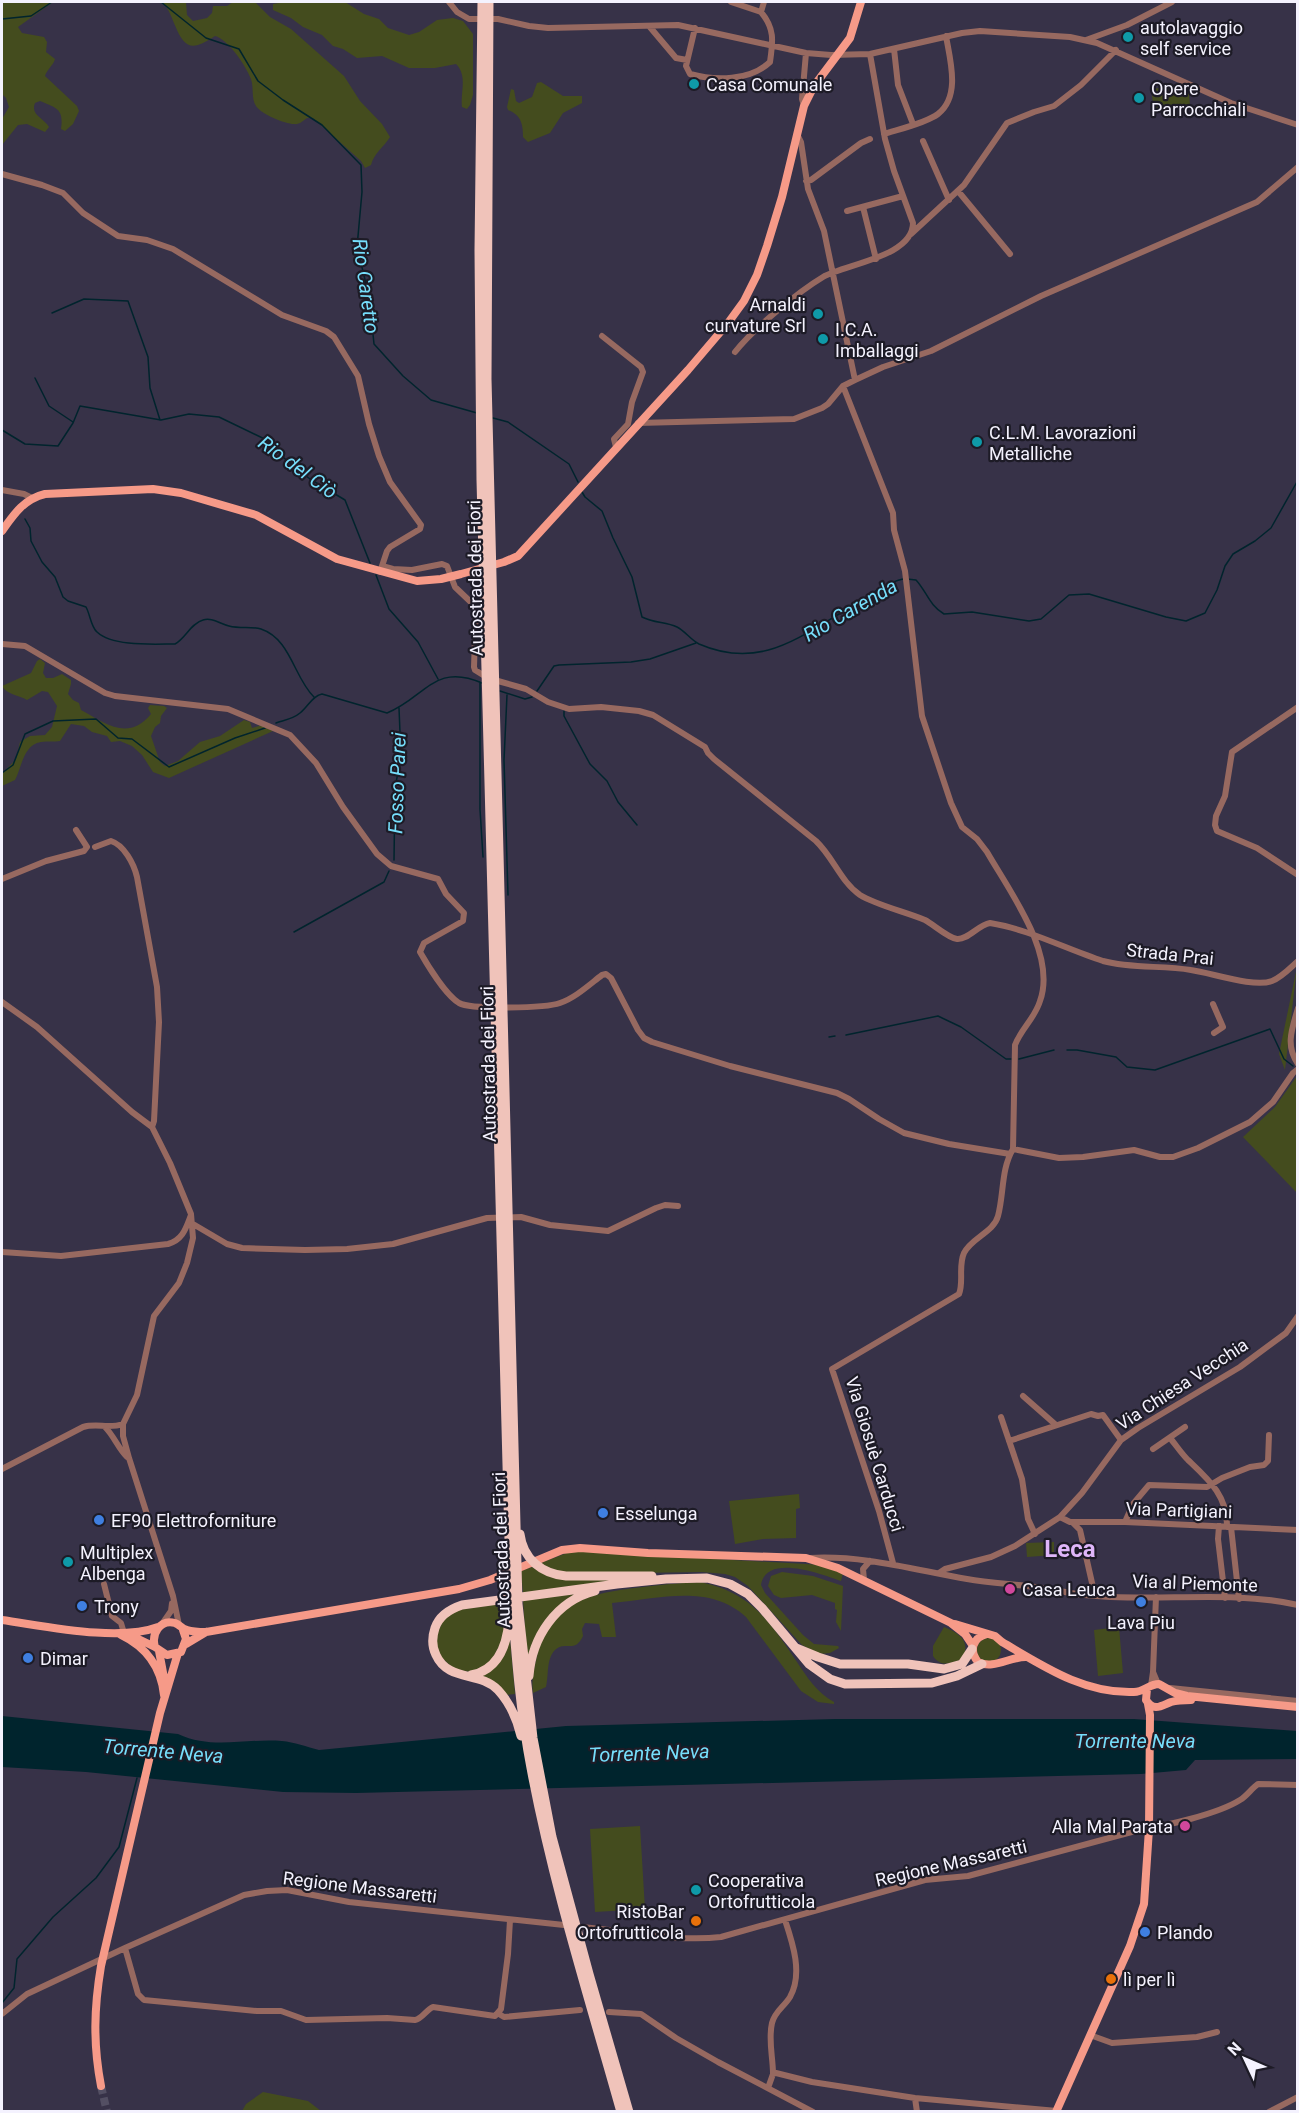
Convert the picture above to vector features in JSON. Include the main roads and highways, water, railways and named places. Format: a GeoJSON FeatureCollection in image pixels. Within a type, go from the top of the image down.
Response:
{"type":"FeatureCollection","features":[{"type":"Feature","properties":{"kind":"highway","name":"Autostrada dei Fiori"},"geometry":{"type":"LineString","coordinates":[[482,2],[479,293],[481,480],[517,1555],[510,1578],[525,1701],[530,1767],[621,2112]]}},
{"type":"Feature","properties":{"kind":"highway","name":"Autostrada dei Fiori"},"geometry":{"type":"LineString","coordinates":[[489,2],[487,379],[517,1555],[513,1605]]}},
{"type":"Feature","properties":{"kind":"highway"},"geometry":{"type":"LineString","coordinates":[[517,1555],[543,1570],[566,1576],[649,1575],[666,1579]]}},
{"type":"Feature","properties":{"kind":"highway"},"geometry":{"type":"LineString","coordinates":[[530,1767],[516,1719],[498,1689],[488,1682],[451,1672],[436,1656],[433,1634],[437,1623],[452,1609],[462,1605],[617,1584],[707,1578],[739,1589],[762,1608],[819,1673],[845,1684],[932,1683],[957,1676],[982,1664]]}},
{"type":"Feature","properties":{"kind":"highway"},"geometry":{"type":"LineString","coordinates":[[525,1701],[531,1661],[540,1636],[548,1623],[572,1600],[617,1584]]}},
{"type":"Feature","properties":{"kind":"highway"},"geometry":{"type":"LineString","coordinates":[[465,1676],[487,1670],[500,1654],[507,1637],[513,1605]]}},
{"type":"Feature","properties":{"kind":"highway"},"geometry":{"type":"LineString","coordinates":[[796,1647],[840,1664],[908,1664],[945,1669],[962,1664],[973,1648]]}},
{"type":"Feature","properties":{"kind":"highway","name":"Autostrada dei Fiori"},"geometry":{"type":"LineString","coordinates":[[525,1701],[558,1876],[630,2112]]}},
{"type":"Feature","properties":{"kind":"main road"},"geometry":{"type":"LineString","coordinates":[[2,531],[24,503],[45,494],[160,489],[182,493],[256,515],[337,560],[381,569],[417,581],[441,579],[469,572],[504,562],[523,552],[702,354],[744,301],[767,246],[798,136],[804,106],[814,86],[839,56],[854,31],[861,2]]}},
{"type":"Feature","properties":{"kind":"main road"},"geometry":{"type":"LineString","coordinates":[[122,1633],[174,1623],[181,1627],[206,1632],[459,1589],[490,1580],[562,1550],[580,1548],[648,1553],[806,1558],[829,1564],[951,1623],[995,1636],[1068,1680],[1083,1685],[1135,1692],[1158,1687],[1181,1695],[1298,1707]]}},
{"type":"Feature","properties":{"kind":"main road"},"geometry":{"type":"LineString","coordinates":[[2,1620],[67,1629],[122,1633],[143,1640],[167,1655],[178,1653]]}},
{"type":"Feature","properties":{"kind":"main road"},"geometry":{"type":"LineString","coordinates":[[951,1623],[966,1634],[975,1658],[982,1664],[990,1665],[1017,1657],[1030,1657]]}},
{"type":"Feature","properties":{"kind":"main road"},"geometry":{"type":"LineString","coordinates":[[160,1626],[154,1637],[164,1671],[164,1692]]}},
{"type":"Feature","properties":{"kind":"main road"},"geometry":{"type":"LineString","coordinates":[[181,1627],[186,1644]]}},
{"type":"Feature","properties":{"kind":"main road"},"geometry":{"type":"LineString","coordinates":[[101,2086],[96,2048],[95,1999],[164,1692],[178,1653],[186,1644],[206,1632]]}},
{"type":"Feature","properties":{"kind":"main road"},"geometry":{"type":"LineString","coordinates":[[122,1633],[152,1659],[159,1672],[164,1692]]}},
{"type":"Feature","properties":{"kind":"main road"},"geometry":{"type":"LineString","coordinates":[[973,1648],[978,1638],[987,1634]]}},
{"type":"Feature","properties":{"kind":"main road"},"geometry":{"type":"LineString","coordinates":[[998,1662],[1004,1650],[1002,1642]]}},
{"type":"Feature","properties":{"kind":"main road"},"geometry":{"type":"LineString","coordinates":[[1147,1701],[1158,1687]]}},
{"type":"Feature","properties":{"kind":"main road"},"geometry":{"type":"LineString","coordinates":[[1150,1715],[1170,1697],[1158,1687]]}},
{"type":"Feature","properties":{"kind":"main road"},"geometry":{"type":"LineString","coordinates":[[1135,1692],[1147,1701],[1162,1706],[1174,1701],[1208,1696]]}},
{"type":"Feature","properties":{"kind":"main road"},"geometry":{"type":"LineString","coordinates":[[1056,2111],[1139,1921],[1146,1888],[1149,1829],[1150,1715],[1147,1701]]}},
{"type":"Feature","properties":{"kind":"water","name":"Torrente Neva"},"geometry":{"type":"Polygon","coordinates":[[[2,1716],[178,1734],[204,1741],[282,1741],[319,1750],[566,1726],[835,1719],[1134,1719],[1297,1731],[1298,1759],[1195,1760],[1186,1770],[1141,1774],[356,1793],[283,1792],[86,1772],[2,1767],[2,1716]]]}},
{"type":"Feature","properties":{"kind":"waterway"},"geometry":{"type":"LineString","coordinates":[[2,19],[31,16],[52,2]]}},
{"type":"Feature","properties":{"kind":"waterway","name":"Rio Caretto"},"geometry":{"type":"LineString","coordinates":[[161,2],[206,38],[239,49],[258,81],[322,125],[361,165],[362,192],[357,247],[369,296],[374,344],[403,376],[431,400],[477,413]]}},
{"type":"Feature","properties":{"kind":"waterway","name":"Rio Carenda"},"geometry":{"type":"LineString","coordinates":[[52,313],[84,299],[128,301],[148,357],[150,388],[160,420]]}},
{"type":"Feature","properties":{"kind":"waterway","name":"Rio Carenda"},"geometry":{"type":"LineString","coordinates":[[35,378],[49,406],[73,422]]}},
{"type":"Feature","properties":{"kind":"waterway","name":"Rio del Ciò"},"geometry":{"type":"LineString","coordinates":[[2,430],[25,444],[58,446],[73,423],[80,406],[161,420],[189,414],[219,417],[273,443],[284,458],[310,479],[345,500],[370,563]]}},
{"type":"Feature","properties":{"kind":"waterway","name":"Rio Caretto"},"geometry":{"type":"LineString","coordinates":[[493,418],[508,422],[569,464],[578,482]]}},
{"type":"Feature","properties":{"kind":"waterway","name":"Rio Carenda"},"geometry":{"type":"LineString","coordinates":[[907,579],[916,580],[935,607],[944,614],[972,612],[1029,621],[1041,619],[1069,595],[1089,594],[1186,621],[1205,613],[1217,590],[1225,566],[1233,554],[1271,528],[1298,480]]}},
{"type":"Feature","properties":{"kind":"waterway","name":"Rio Carenda"},"geometry":{"type":"LineString","coordinates":[[582,492],[602,511],[632,577],[642,617],[677,627],[699,644],[721,651],[742,654],[761,652],[797,639],[883,587],[903,579]]}},
{"type":"Feature","properties":{"kind":"waterway"},"geometry":{"type":"LineString","coordinates":[[25,519],[30,528],[31,541],[42,562],[55,577],[63,597],[86,607],[95,630],[104,637],[134,644],[175,644],[195,625],[206,619],[233,627],[261,629],[279,641],[314,697]]}},
{"type":"Feature","properties":{"kind":"waterway","name":"Rio del Ciò"},"geometry":{"type":"LineString","coordinates":[[376,575],[389,609],[418,642],[438,679]]}},
{"type":"Feature","properties":{"kind":"waterway"},"geometry":{"type":"LineString","coordinates":[[537,691],[554,666],[650,659],[696,643]]}},
{"type":"Feature","properties":{"kind":"waterway"},"geometry":{"type":"LineString","coordinates":[[276,723],[297,715],[315,697],[322,694],[387,713],[400,707],[441,679],[466,678],[482,683]]}},
{"type":"Feature","properties":{"kind":"waterway"},"geometry":{"type":"LineString","coordinates":[[480,682],[480,809],[483,857]]}},
{"type":"Feature","properties":{"kind":"waterway"},"geometry":{"type":"LineString","coordinates":[[500,691],[525,699],[532,697]]}},
{"type":"Feature","properties":{"kind":"waterway"},"geometry":{"type":"LineString","coordinates":[[507,695],[504,760],[508,895]]}},
{"type":"Feature","properties":{"kind":"waterway","name":"Fosso Parei"},"geometry":{"type":"LineString","coordinates":[[394,860],[395,788],[401,757],[399,708]]}},
{"type":"Feature","properties":{"kind":"waterway"},"geometry":{"type":"LineString","coordinates":[[564,711],[564,716],[590,764],[607,781],[618,802],[637,825]]}},
{"type":"Feature","properties":{"kind":"waterway","name":"Rio Carenda"},"geometry":{"type":"LineString","coordinates":[[2,773],[13,765],[25,734],[53,721],[96,719],[118,738],[132,739],[169,767],[235,738],[265,728]]}},
{"type":"Feature","properties":{"kind":"waterway","name":"Fosso Parei"},"geometry":{"type":"LineString","coordinates":[[294,932],[384,882],[389,871]]}},
{"type":"Feature","properties":{"kind":"waterway"},"geometry":{"type":"LineString","coordinates":[[846,1035],[938,1016],[961,1027],[1006,1059],[1011,1059]]}},
{"type":"Feature","properties":{"kind":"waterway"},"geometry":{"type":"LineString","coordinates":[[1067,1050],[1116,1057],[1127,1067],[1155,1070],[1270,1029],[1284,1059],[1293,1066]]}},
{"type":"Feature","properties":{"kind":"waterway"},"geometry":{"type":"LineString","coordinates":[[829,1037],[835,1036]]}},
{"type":"Feature","properties":{"kind":"waterway"},"geometry":{"type":"LineString","coordinates":[[1019,1059],[1054,1050]]}},
{"type":"Feature","properties":{"kind":"waterway"},"geometry":{"type":"LineString","coordinates":[[2,2003],[14,1988],[17,1959],[53,1917],[96,1878],[119,1847],[137,1778]]}},
{"type":"Feature","properties":{"kind":"tunnel"},"geometry":{"type":"LineString","coordinates":[[101,2086],[107,2112]]}},
{"type":"Feature","properties":{"kind":"place","name":"autolavaggio self service"},"geometry":{"type":"Point","coordinates":[1128,37]}},
{"type":"Feature","properties":{"kind":"place","name":"Casa Comunale"},"geometry":{"type":"Point","coordinates":[694,84]}},
{"type":"Feature","properties":{"kind":"place","name":"Opere Parrocchiali"},"geometry":{"type":"Point","coordinates":[1139,98]}},
{"type":"Feature","properties":{"kind":"place","name":"Arnaldi curvature Srl"},"geometry":{"type":"Point","coordinates":[818,314]}},
{"type":"Feature","properties":{"kind":"place","name":"I.C.A. Imballaggi"},"geometry":{"type":"Point","coordinates":[823,339]}},
{"type":"Feature","properties":{"kind":"place","name":"C.L.M. Lavorazioni Metalliche"},"geometry":{"type":"Point","coordinates":[977,442]}},
{"type":"Feature","properties":{"kind":"place","name":"Esselunga"},"geometry":{"type":"Point","coordinates":[603,1513]}},
{"type":"Feature","properties":{"kind":"place","name":"EF90 Elettroforniture"},"geometry":{"type":"Point","coordinates":[99,1520]}},
{"type":"Feature","properties":{"kind":"place","name":"Multiplex Albenga"},"geometry":{"type":"Point","coordinates":[68,1562]}},
{"type":"Feature","properties":{"kind":"place","name":"Casa Leuca"},"geometry":{"type":"Point","coordinates":[1010,1589]}},
{"type":"Feature","properties":{"kind":"place","name":"Lava Piu"},"geometry":{"type":"Point","coordinates":[1141,1602]}},
{"type":"Feature","properties":{"kind":"place","name":"Trony"},"geometry":{"type":"Point","coordinates":[82,1606]}},
{"type":"Feature","properties":{"kind":"place","name":"Dimar"},"geometry":{"type":"Point","coordinates":[28,1658]}},
{"type":"Feature","properties":{"kind":"place","name":"Alla Mal Parata"},"geometry":{"type":"Point","coordinates":[1185,1826]}},
{"type":"Feature","properties":{"kind":"place","name":"Cooperativa Ortofrutticola"},"geometry":{"type":"Point","coordinates":[696,1890]}},
{"type":"Feature","properties":{"kind":"place","name":"RistoBar Ortofrutticola"},"geometry":{"type":"Point","coordinates":[696,1921]}},
{"type":"Feature","properties":{"kind":"place","name":"Plando"},"geometry":{"type":"Point","coordinates":[1145,1932]}},
{"type":"Feature","properties":{"kind":"place","name":"lì per lì"},"geometry":{"type":"Point","coordinates":[1111,1979]}},
{"type":"Feature","properties":{"kind":"district","name":"Leca"},"geometry":{"type":"Point","coordinates":[1070,1549]}}]}
